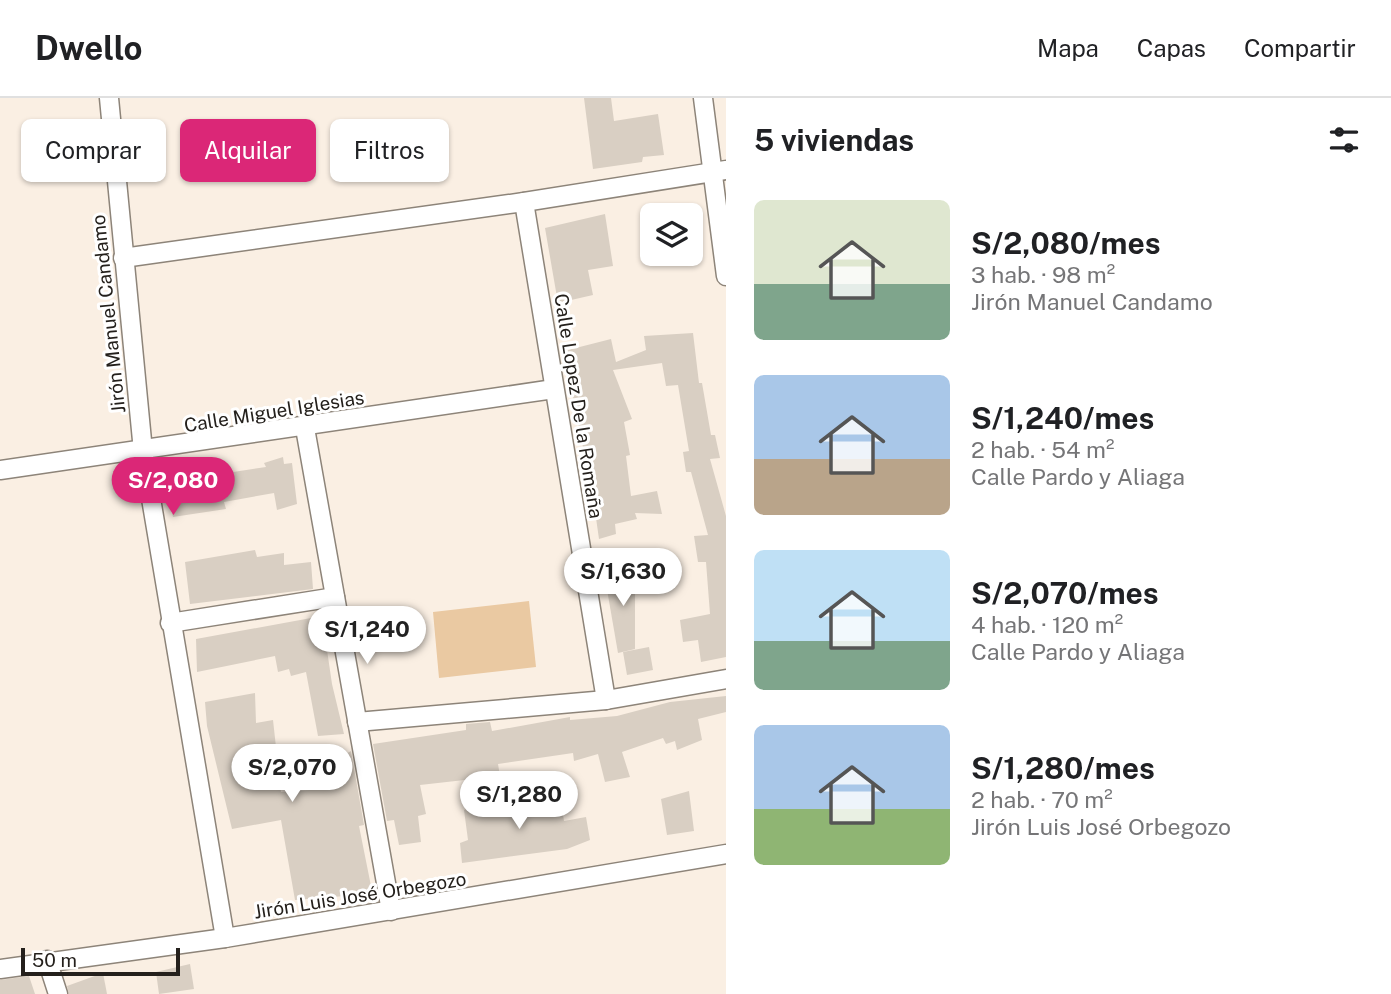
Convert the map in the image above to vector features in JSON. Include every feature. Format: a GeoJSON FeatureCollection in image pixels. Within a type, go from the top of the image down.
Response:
{"type":"FeatureCollection","features":[{"type":"Feature","properties":{"kind":"street","name":"Jirón Manuel Candamo"},"geometry":{"type":"LineString","coordinates":[[109,98],[143,451],[225,938]]}},
{"type":"Feature","properties":{"kind":"street"},"geometry":{"type":"LineString","coordinates":[[703,98],[719,171],[726,276]]}},
{"type":"Feature","properties":{"kind":"street"},"geometry":{"type":"LineString","coordinates":[[123,258],[524,202],[719,171]]}},
{"type":"Feature","properties":{"kind":"street","name":"Calle Lopez De la Romaña"},"geometry":{"type":"LineString","coordinates":[[524,202],[606,700]]}},
{"type":"Feature","properties":{"kind":"street","name":"Calle Miguel Iglesias"},"geometry":{"type":"LineString","coordinates":[[0,470],[304,428],[554,389]]}},
{"type":"Feature","properties":{"kind":"street"},"geometry":{"type":"LineString","coordinates":[[304,428],[391,911]]}},
{"type":"Feature","properties":{"kind":"street"},"geometry":{"type":"LineString","coordinates":[[170,623],[335,597]]}},
{"type":"Feature","properties":{"kind":"street"},"geometry":{"type":"LineString","coordinates":[[357,722],[606,700],[726,679]]}},
{"type":"Feature","properties":{"kind":"street","name":"Jirón Luis José Orbegozo"},"geometry":{"type":"LineString","coordinates":[[0,969],[47,960],[225,938],[726,854]]}},
{"type":"Feature","properties":{"kind":"street"},"geometry":{"type":"LineString","coordinates":[[47,960],[58,994]]}},
{"type":"Feature","properties":{"kind":"shaded area"},"geometry":{"type":"Polygon","coordinates":[[[529,601],[536,667],[439,678],[433,612],[529,601]]]}},
{"type":"Feature","properties":{"kind":"building"},"geometry":{"type":"Polygon","coordinates":[[[584,98],[611,98],[614,121],[658,114],[664,155],[643,157],[642,162],[593,169],[584,98]]]}},
{"type":"Feature","properties":{"kind":"building"},"geometry":{"type":"Polygon","coordinates":[[[605,214],[613,266],[588,270],[593,295],[558,303],[545,228],[605,214]]]}},
{"type":"Feature","properties":{"kind":"building"},"geometry":{"type":"Polygon","coordinates":[[[693,333],[699,383],[702,383],[711,435],[715,435],[720,458],[710,459],[726,516],[726,657],[701,662],[698,640],[683,642],[680,620],[710,614],[706,562],[698,562],[694,536],[708,535],[691,472],[686,472],[683,452],[689,451],[678,385],[666,386],[662,363],[613,370],[632,419],[624,422],[630,455],[626,456],[631,496],[657,491],[662,514],[635,513],[637,519],[615,524],[616,534],[599,539],[595,511],[588,511],[588,505],[594,503],[564,351],[611,339],[616,362],[646,350],[644,336],[693,333]]]}},
{"type":"Feature","properties":{"kind":"building"},"geometry":{"type":"Polygon","coordinates":[[[283,457],[284,464],[292,463],[297,504],[277,510],[274,493],[224,502],[226,509],[173,517],[169,499],[195,496],[194,478],[266,467],[264,463],[283,457]]]}},
{"type":"Feature","properties":{"kind":"building"},"geometry":{"type":"Polygon","coordinates":[[[255,550],[257,557],[284,553],[284,565],[311,562],[313,589],[190,604],[185,562],[255,550]]]}},
{"type":"Feature","properties":{"kind":"building"},"geometry":{"type":"Polygon","coordinates":[[[635,566],[635,649],[618,653],[605,578],[635,566]]]}},
{"type":"Feature","properties":{"kind":"building"},"geometry":{"type":"Polygon","coordinates":[[[322,616],[332,684],[344,734],[318,736],[306,672],[291,676],[289,669],[278,672],[275,656],[197,672],[196,639],[322,616]]]}},
{"type":"Feature","properties":{"kind":"building"},"geometry":{"type":"Polygon","coordinates":[[[649,647],[653,670],[627,675],[623,652],[649,647]]]}},
{"type":"Feature","properties":{"kind":"building"},"geometry":{"type":"Polygon","coordinates":[[[255,693],[256,723],[273,720],[281,792],[323,789],[321,764],[344,749],[344,755],[351,751],[364,825],[359,826],[374,901],[347,906],[345,896],[295,900],[281,820],[232,829],[207,726],[205,702],[255,693]]]}},
{"type":"Feature","properties":{"kind":"building"},"geometry":{"type":"Polygon","coordinates":[[[726,696],[726,712],[698,719],[702,740],[677,750],[675,741],[666,744],[663,738],[622,752],[630,777],[605,782],[598,754],[574,761],[573,753],[498,764],[500,776],[420,785],[426,814],[418,816],[421,842],[399,845],[394,820],[387,821],[373,744],[466,730],[466,724],[490,722],[492,731],[570,717],[570,720],[617,716],[670,702],[726,696]]]}},
{"type":"Feature","properties":{"kind":"building"},"geometry":{"type":"Polygon","coordinates":[[[689,791],[694,831],[667,835],[661,799],[689,791]]]}},
{"type":"Feature","properties":{"kind":"building"},"geometry":{"type":"Polygon","coordinates":[[[503,796],[506,810],[561,801],[564,821],[586,817],[590,840],[567,849],[462,863],[460,843],[468,840],[464,810],[503,796]]]}},
{"type":"Feature","properties":{"kind":"building"},"geometry":{"type":"Polygon","coordinates":[[[190,964],[194,989],[159,994],[156,972],[190,964]]]}},
{"type":"Feature","properties":{"kind":"building"},"geometry":{"type":"Polygon","coordinates":[[[103,973],[107,994],[69,994],[67,986],[103,973]]]}},
{"type":"Feature","properties":{"kind":"building"},"geometry":{"type":"Polygon","coordinates":[[[29,976],[35,994],[0,994],[0,980],[29,976]]]}}]}
